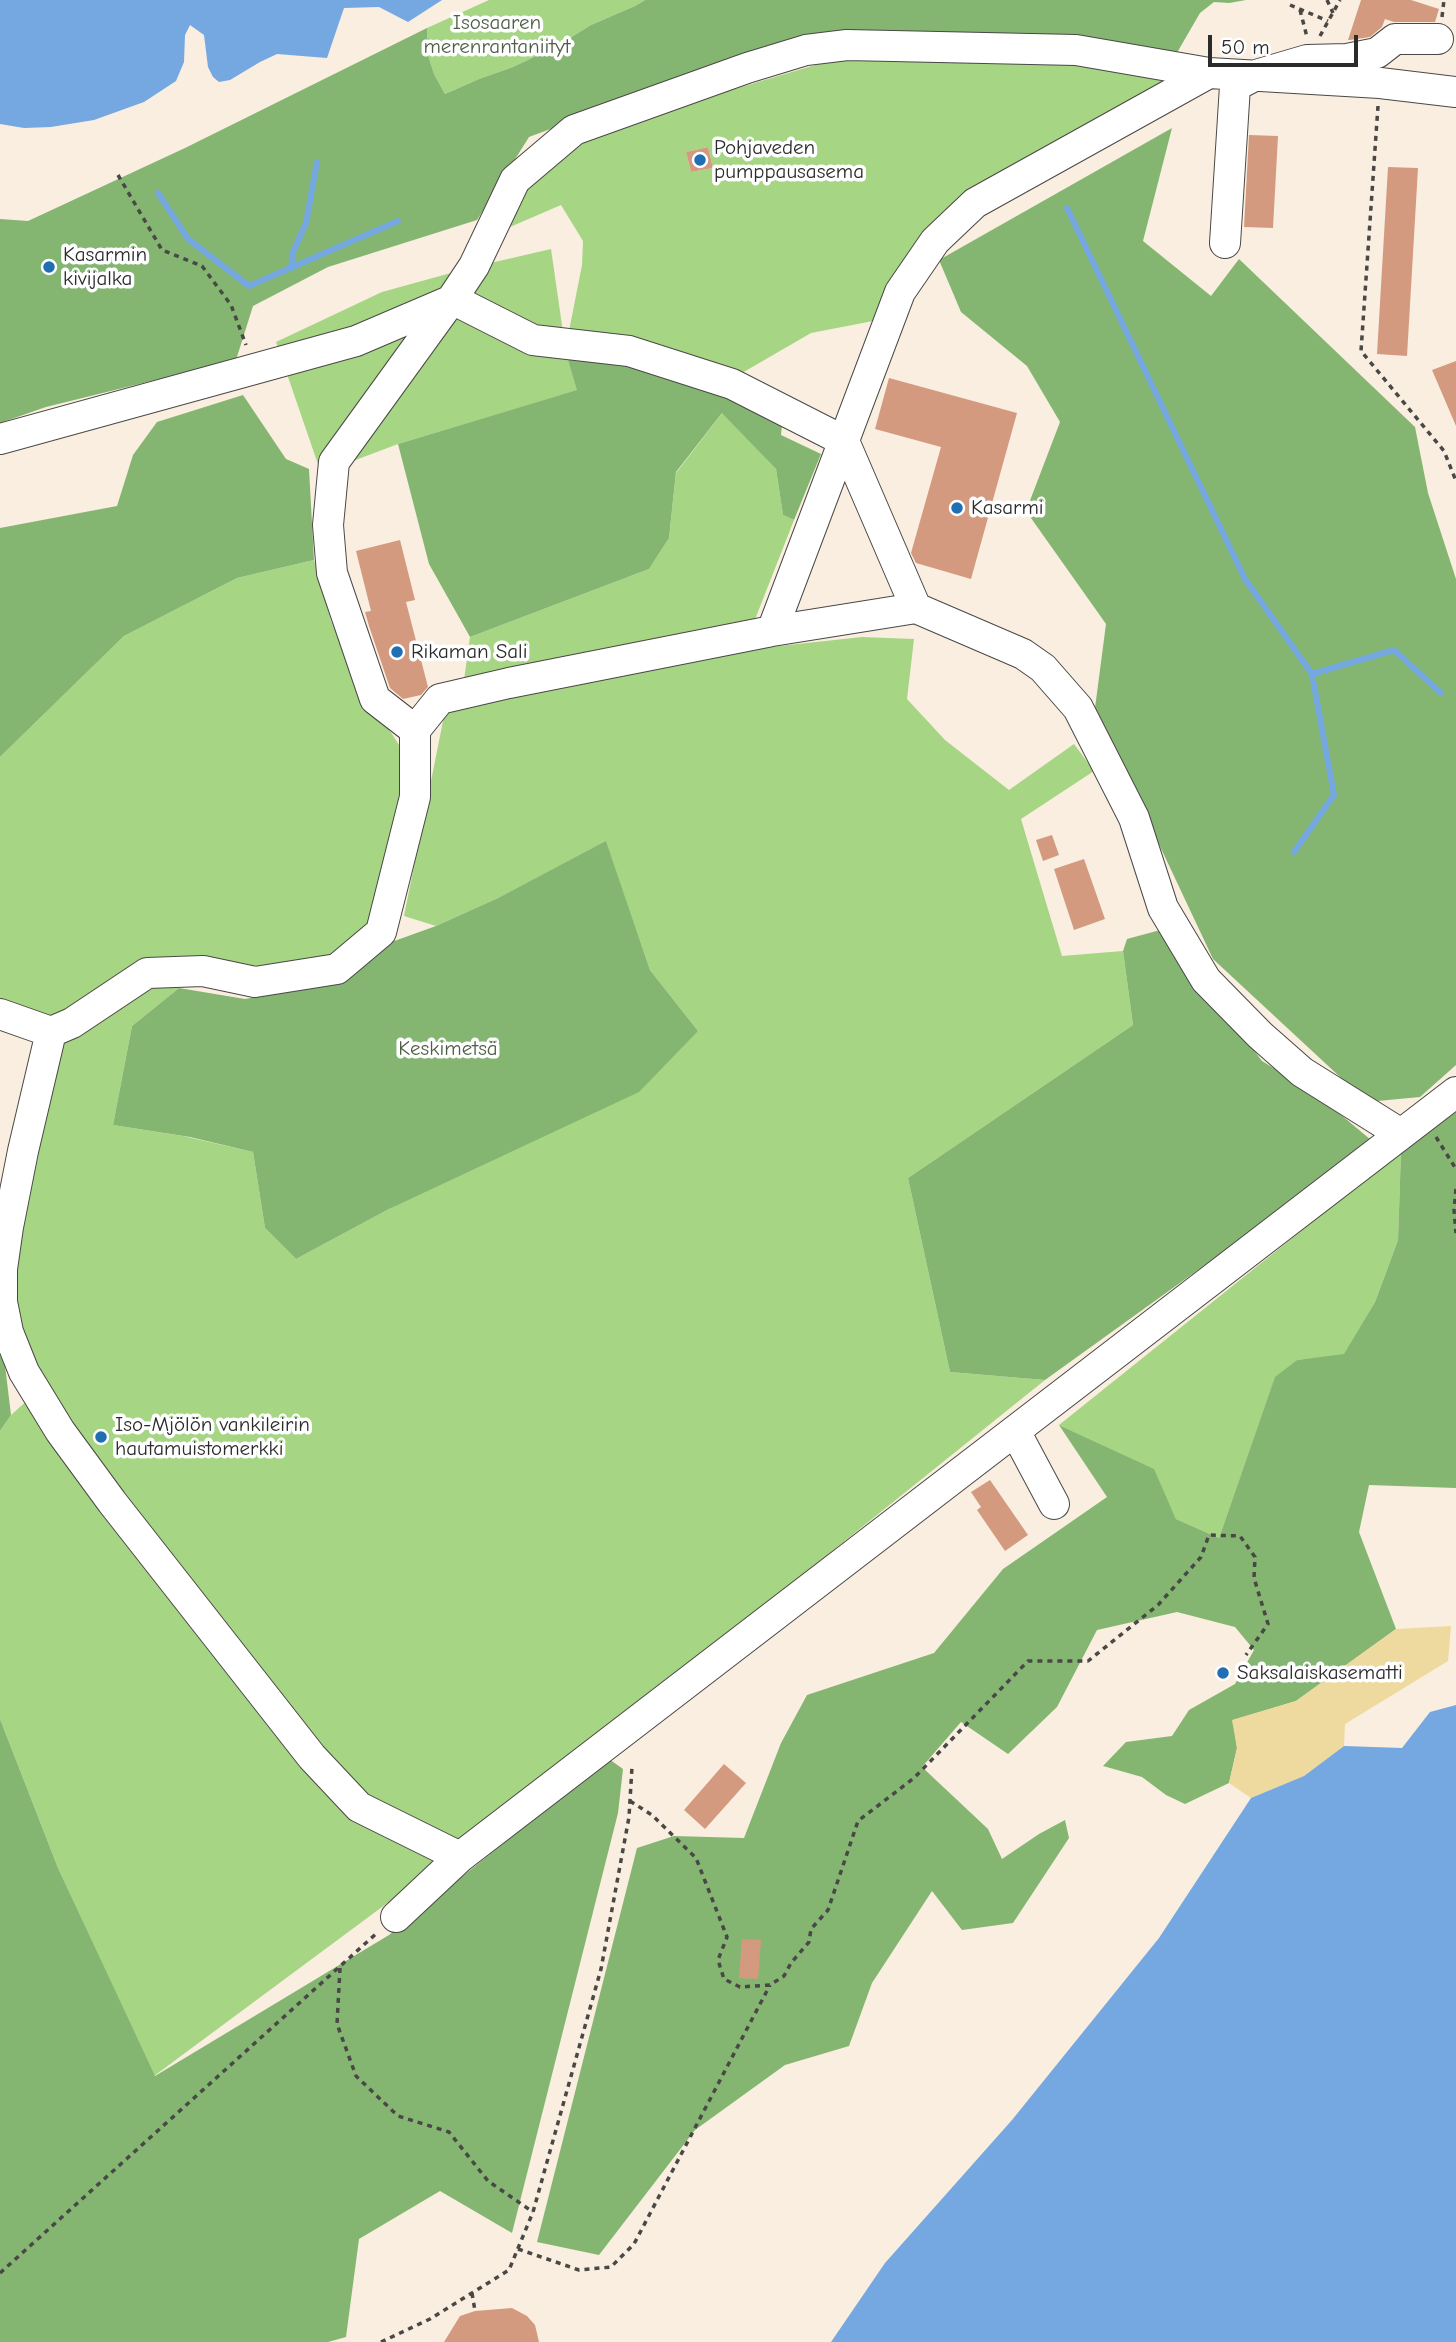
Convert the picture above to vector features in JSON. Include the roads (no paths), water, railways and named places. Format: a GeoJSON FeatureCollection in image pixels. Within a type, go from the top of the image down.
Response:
{"type":"FeatureCollection","features":[{"type":"Feature","properties":{"kind":"lane"},"geometry":{"type":"LineString","coordinates":[[1224,243],[1235,86],[1256,75],[1309,56],[1347,59],[1377,53],[1395,39],[1438,39]]}},
{"type":"Feature","properties":{"kind":"lane"},"geometry":{"type":"LineString","coordinates":[[415,730],[375,699],[332,573],[328,525],[334,462],[474,265],[515,180],[574,130],[747,68],[806,50],[847,45],[1076,50],[1209,73],[1380,83],[1456,92]]}},
{"type":"Feature","properties":{"kind":"lane"},"geometry":{"type":"LineString","coordinates":[[772,631],[900,292],[935,241],[975,203],[1209,73]]}},
{"type":"Feature","properties":{"kind":"lane"},"geometry":{"type":"LineString","coordinates":[[0,439],[356,341],[452,299]]}},
{"type":"Feature","properties":{"kind":"lane"},"geometry":{"type":"LineString","coordinates":[[452,299],[533,340],[629,351],[732,384],[844,441],[916,608]]}},
{"type":"Feature","properties":{"kind":"lane"},"geometry":{"type":"LineString","coordinates":[[0,1014],[51,1032],[72,1023],[147,973],[203,971],[255,982],[337,969],[381,932],[415,797],[415,730],[440,699],[772,631],[916,608],[996,641],[1023,654],[1043,668],[1077,708],[1134,818],[1163,908],[1206,980],[1260,1035],[1302,1072],[1412,1125]]}},
{"type":"Feature","properties":{"kind":"lane"},"geometry":{"type":"LineString","coordinates":[[51,1032],[23,1151],[2,1269],[2,1301],[8,1332],[24,1372],[60,1431],[112,1502],[312,1756],[359,1807],[460,1857]]}},
{"type":"Feature","properties":{"kind":"lane"},"geometry":{"type":"LineString","coordinates":[[396,1917],[460,1857],[1456,1091]]}},
{"type":"Feature","properties":{"kind":"lane"},"geometry":{"type":"LineString","coordinates":[[1015,1431],[1054,1504]]}},
{"type":"Feature","properties":{"kind":"water"},"geometry":{"type":"Polygon","coordinates":[[[0,0],[442,0],[408,22],[379,7],[344,8],[327,58],[277,54],[230,80],[219,82],[208,67],[204,35],[190,25],[185,35],[184,62],[176,81],[144,102],[94,120],[24,128],[0,124],[0,0]]]}},
{"type":"Feature","properties":{"kind":"water"},"geometry":{"type":"Polygon","coordinates":[[[1456,1705],[1456,2342],[831,2342],[885,2263],[1012,2120],[1159,1938],[1251,1798],[1304,1776],[1344,1746],[1402,1748],[1430,1712],[1456,1705]]]}},
{"type":"Feature","properties":{"kind":"waterway"},"geometry":{"type":"LineString","coordinates":[[291,268],[293,252],[306,223],[317,162]]}},
{"type":"Feature","properties":{"kind":"waterway"},"geometry":{"type":"LineString","coordinates":[[158,193],[188,239],[249,286],[398,221]]}},
{"type":"Feature","properties":{"kind":"waterway"},"geometry":{"type":"LineString","coordinates":[[1067,208],[1245,579],[1312,674],[1334,795],[1294,852]]}},
{"type":"Feature","properties":{"kind":"waterway"},"geometry":{"type":"LineString","coordinates":[[1312,674],[1394,650],[1441,693]]}},
{"type":"Feature","properties":{"kind":"place","name":"Pohjaveden pumppausasema"},"geometry":{"type":"Point","coordinates":[700,160]}},
{"type":"Feature","properties":{"kind":"place","name":"Kasarmin kivijalka"},"geometry":{"type":"Point","coordinates":[49,267]}},
{"type":"Feature","properties":{"kind":"place","name":"Kasarmi"},"geometry":{"type":"Point","coordinates":[957,508]}},
{"type":"Feature","properties":{"kind":"place","name":"Rikaman Sali"},"geometry":{"type":"Point","coordinates":[397,652]}},
{"type":"Feature","properties":{"kind":"place","name":"Iso-Mjölön vankileirin hautamuistomerkki"},"geometry":{"type":"Point","coordinates":[101,1437]}},
{"type":"Feature","properties":{"kind":"place","name":"Saksalaiskasematti"},"geometry":{"type":"Point","coordinates":[1223,1673]}},
{"type":"Feature","properties":{"kind":"park label","name":"Isosaaren merenrantaniityt"},"geometry":{"type":"Point","coordinates":[497,35]}},
{"type":"Feature","properties":{"kind":"park label","name":"Keskimetsä"},"geometry":{"type":"Point","coordinates":[448,1049]}}]}
